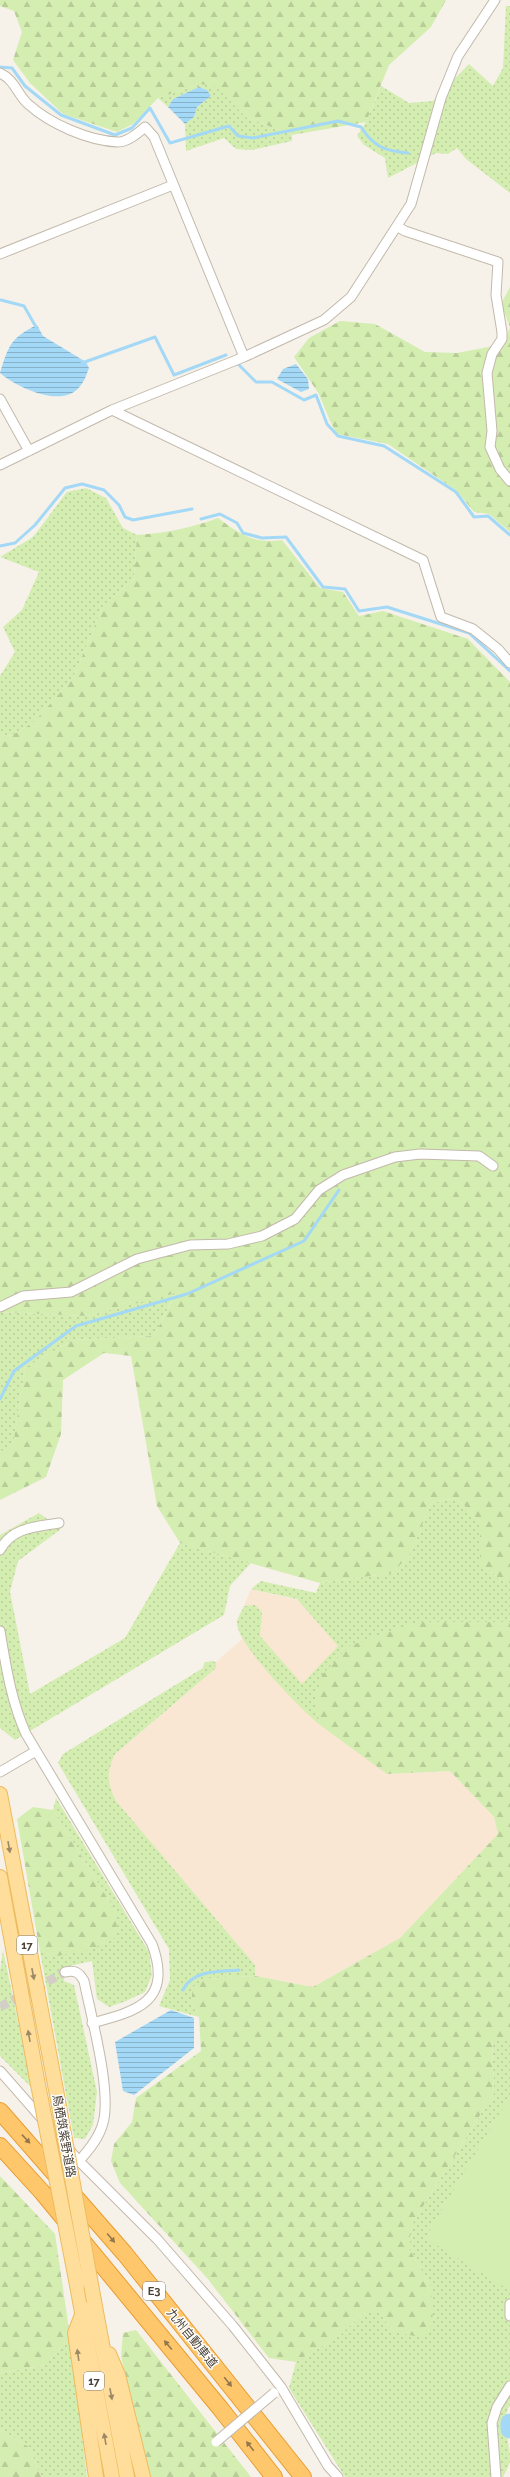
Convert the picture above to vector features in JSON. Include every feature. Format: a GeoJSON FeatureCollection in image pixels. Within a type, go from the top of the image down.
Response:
{"type":"FeatureCollection","features":[{"type":"Feature","properties":{"kind":"highway","name":"九州自動車道"},"geometry":{"type":"LineString","coordinates":[[0,2110],[124,2254],[303,2477]]}},
{"type":"Feature","properties":{"kind":"highway","name":"九州自動車道"},"geometry":{"type":"LineString","coordinates":[[0,2146],[42,2192],[220,2408],[274,2477]]}},
{"type":"Feature","properties":{"kind":"highway"},"geometry":{"type":"LineString","coordinates":[[0,2154],[42,2192]]}},
{"type":"Feature","properties":{"kind":"main road","name":"鳥栖筑紫野道路"},"geometry":{"type":"LineString","coordinates":[[0,1794],[127,2477]]}},
{"type":"Feature","properties":{"kind":"main road","name":"鳥栖筑紫野道路"},"geometry":{"type":"LineString","coordinates":[[0,1877],[112,2477]]}},
{"type":"Feature","properties":{"kind":"main road"},"geometry":{"type":"LineString","coordinates":[[82,2315],[75,2333],[96,2477]]}},
{"type":"Feature","properties":{"kind":"main road"},"geometry":{"type":"LineString","coordinates":[[100,2334],[118,2375],[143,2477]]}},
{"type":"Feature","properties":{"kind":"street"},"geometry":{"type":"LineString","coordinates":[[0,465],[112,410],[244,356],[324,320],[351,297],[411,204],[441,98],[458,56],[495,0]]}},
{"type":"Feature","properties":{"kind":"street"},"geometry":{"type":"LineString","coordinates":[[0,74],[9,77],[27,103],[42,115],[92,137],[120,142],[133,137],[145,127],[154,137],[244,356]]}},
{"type":"Feature","properties":{"kind":"street"},"geometry":{"type":"LineString","coordinates":[[0,254],[173,185]]}},
{"type":"Feature","properties":{"kind":"street"},"geometry":{"type":"LineString","coordinates":[[398,226],[405,232],[498,262],[496,295],[502,339],[492,354],[487,373],[492,431],[490,447],[500,469],[510,481]]}},
{"type":"Feature","properties":{"kind":"street"},"geometry":{"type":"LineString","coordinates":[[0,399],[29,451]]}},
{"type":"Feature","properties":{"kind":"street"},"geometry":{"type":"LineString","coordinates":[[112,410],[423,560],[441,617],[473,629],[498,649],[510,663]]}},
{"type":"Feature","properties":{"kind":"street"},"geometry":{"type":"LineString","coordinates":[[0,1307],[23,1296],[71,1292],[137,1259],[190,1245],[228,1244],[262,1236],[295,1219],[319,1190],[342,1175],[395,1157],[420,1154],[479,1156],[493,1166]]}},
{"type":"Feature","properties":{"kind":"street"},"geometry":{"type":"LineString","coordinates":[[0,1550],[9,1537],[24,1528],[59,1523]]}},
{"type":"Feature","properties":{"kind":"street"},"geometry":{"type":"LineString","coordinates":[[0,1631],[7,1675],[19,1719],[36,1751],[152,1944],[159,1962],[159,1977],[154,1991],[143,2005],[130,2013],[92,2024]]}},
{"type":"Feature","properties":{"kind":"street"},"geometry":{"type":"LineString","coordinates":[[0,1772],[36,1751]]}},
{"type":"Feature","properties":{"kind":"street"},"geometry":{"type":"LineString","coordinates":[[65,1972],[73,1970],[80,1973],[84,1981],[106,2097],[103,2123],[93,2145],[79,2161]]}},
{"type":"Feature","properties":{"kind":"street"},"geometry":{"type":"LineString","coordinates":[[0,2071],[79,2161],[162,2244],[233,2326],[328,2466],[338,2477]]}},
{"type":"Feature","properties":{"kind":"street"},"geometry":{"type":"LineString","coordinates":[[510,2304],[510,2316]]}},
{"type":"Feature","properties":{"kind":"street"},"geometry":{"type":"LineString","coordinates":[[496,2477],[492,2423],[497,2407],[510,2386]]}},
{"type":"Feature","properties":{"kind":"street"},"geometry":{"type":"LineString","coordinates":[[216,2442],[277,2390]]}},
{"type":"Feature","properties":{"kind":"shaded area"},"geometry":{"type":"Polygon","coordinates":[[[251,1589],[312,1603],[349,1646],[387,1774],[450,1771],[494,1817],[498,1834],[400,1938],[313,1987],[255,1976],[255,1965],[116,1801],[109,1786],[108,1770],[115,1754],[216,1668],[216,1662],[242,1639],[237,1623],[251,1589]]]}},
{"type":"Feature","properties":{"kind":"green space"},"geometry":{"type":"Polygon","coordinates":[[[0,0],[446,0],[431,27],[389,65],[366,122],[292,135],[246,117],[216,87],[200,84],[158,98],[133,124],[117,132],[63,114],[30,83],[13,60],[22,32],[14,11],[0,6],[0,0]]]}},
{"type":"Feature","properties":{"kind":"green space"},"geometry":{"type":"Polygon","coordinates":[[[506,6],[510,6],[510,193],[466,159],[457,148],[448,154],[436,153],[388,178],[385,158],[364,145],[357,136],[366,122],[381,86],[409,103],[433,101],[469,64],[493,86],[503,68],[506,6]]]}},
{"type":"Feature","properties":{"kind":"green space"},"geometry":{"type":"Polygon","coordinates":[[[200,84],[216,86],[246,117],[292,135],[292,141],[252,150],[236,149],[224,138],[186,151],[185,124],[194,117],[197,107],[211,96],[207,90],[199,87],[173,99],[168,107],[158,98],[200,84]]]}},
{"type":"Feature","properties":{"kind":"green space"},"geometry":{"type":"Polygon","coordinates":[[[510,287],[510,327],[501,304],[510,287]]]}},
{"type":"Feature","properties":{"kind":"green space"},"geometry":{"type":"Polygon","coordinates":[[[340,321],[375,324],[425,352],[457,353],[504,344],[510,327],[510,532],[489,514],[474,512],[457,491],[388,444],[337,434],[319,394],[294,357],[309,338],[340,321]]]}},
{"type":"Feature","properties":{"kind":"green space"},"geometry":{"type":"Polygon","coordinates":[[[86,488],[106,498],[123,528],[137,535],[134,579],[103,606],[73,678],[34,722],[11,736],[0,734],[0,676],[15,652],[3,627],[22,610],[39,572],[0,557],[33,537],[67,492],[86,488]]]}},
{"type":"Feature","properties":{"kind":"green space"},"geometry":{"type":"Polygon","coordinates":[[[218,518],[240,533],[255,539],[272,541],[282,540],[320,588],[343,592],[359,616],[383,611],[468,639],[510,682],[510,1581],[501,1581],[480,1561],[480,1522],[457,1498],[431,1503],[410,1555],[392,1573],[320,1583],[180,1543],[157,1506],[131,1356],[104,1353],[63,1380],[61,1434],[46,1477],[0,1500],[0,1452],[13,1445],[25,1368],[73,1340],[154,1336],[176,1293],[87,1316],[0,1312],[0,734],[11,736],[34,722],[73,678],[103,606],[134,579],[137,535],[178,530],[218,518]]]}},
{"type":"Feature","properties":{"kind":"green space"},"geometry":{"type":"Polygon","coordinates":[[[176,1292],[154,1336],[73,1340],[25,1368],[13,1446],[0,1452],[0,1312],[87,1316],[176,1292]]]}},
{"type":"Feature","properties":{"kind":"green space"},"geometry":{"type":"Polygon","coordinates":[[[457,1498],[480,1522],[480,1561],[501,1581],[510,1581],[510,1622],[417,1622],[315,1700],[320,1725],[299,1706],[272,1677],[247,1646],[240,1633],[237,1621],[244,1606],[255,1605],[262,1612],[260,1636],[302,1684],[338,1646],[297,1599],[251,1589],[261,1581],[316,1593],[320,1583],[392,1573],[410,1555],[431,1503],[457,1498]]]}},
{"type":"Feature","properties":{"kind":"green space"},"geometry":{"type":"Polygon","coordinates":[[[39,1513],[61,1529],[18,1561],[10,1592],[30,1694],[125,1638],[180,1543],[251,1563],[230,1586],[224,1615],[15,1740],[0,1728],[0,1535],[39,1513]]]}},
{"type":"Feature","properties":{"kind":"green space"},"geometry":{"type":"Polygon","coordinates":[[[417,1622],[510,1622],[510,2040],[492,2039],[494,2093],[410,2227],[410,2250],[431,2287],[433,2324],[420,2337],[394,2332],[378,2311],[366,2311],[340,2335],[296,2362],[269,2358],[207,2278],[120,2183],[111,2161],[114,2144],[132,2122],[136,2098],[201,2051],[199,2017],[191,2003],[193,1987],[204,1979],[255,1976],[313,1987],[400,1938],[498,1834],[494,1817],[450,1771],[387,1774],[320,1725],[315,1700],[322,1675],[349,1646],[417,1622]]]}},
{"type":"Feature","properties":{"kind":"green space"},"geometry":{"type":"Polygon","coordinates":[[[211,1661],[216,1662],[216,1668],[115,1754],[109,1773],[109,1783],[116,1801],[255,1965],[255,1976],[204,1979],[191,2003],[199,2017],[159,2006],[170,1980],[169,1949],[58,1763],[63,1754],[203,1668],[204,1663],[211,1661]]]}},
{"type":"Feature","properties":{"kind":"green space"},"geometry":{"type":"Polygon","coordinates":[[[56,1798],[149,1952],[152,1975],[145,1992],[109,2007],[97,1999],[92,1961],[65,1967],[64,1981],[74,1985],[97,2092],[93,2125],[85,2139],[74,2138],[39,1946],[51,1957],[116,1912],[53,1810],[56,1798]]]}},
{"type":"Feature","properties":{"kind":"green space"},"geometry":{"type":"Polygon","coordinates":[[[33,1807],[53,1810],[116,1912],[117,1937],[89,1950],[51,1957],[39,1946],[17,1819],[33,1807]]]}},
{"type":"Feature","properties":{"kind":"green space"},"geometry":{"type":"Polygon","coordinates":[[[3,1950],[32,2088],[0,2056],[0,1971],[3,1950]]]}},
{"type":"Feature","properties":{"kind":"green space"},"geometry":{"type":"Polygon","coordinates":[[[492,2038],[510,2040],[510,2405],[506,2418],[506,2431],[510,2452],[509,2466],[503,2477],[345,2477],[289,2388],[296,2362],[340,2335],[366,2311],[378,2311],[394,2332],[431,2287],[410,2250],[410,2227],[494,2093],[492,2038]]]}},
{"type":"Feature","properties":{"kind":"green space"},"geometry":{"type":"Polygon","coordinates":[[[510,2101],[509,2290],[425,2238],[506,2102],[510,2101]]]}},
{"type":"Feature","properties":{"kind":"green space"},"geometry":{"type":"Polygon","coordinates":[[[0,2176],[55,2234],[70,2336],[46,2365],[0,2373],[0,2176]]]}},
{"type":"Feature","properties":{"kind":"green space"},"geometry":{"type":"Polygon","coordinates":[[[136,2330],[251,2477],[151,2477],[121,2357],[123,2333],[136,2330]]]}},
{"type":"Feature","properties":{"kind":"green space"},"geometry":{"type":"Polygon","coordinates":[[[70,2336],[87,2477],[41,2477],[29,2447],[0,2429],[0,2373],[46,2365],[70,2336]]]}},
{"type":"Feature","properties":{"kind":"green space"},"geometry":{"type":"Polygon","coordinates":[[[0,2429],[29,2447],[41,2477],[0,2477],[0,2429]]]}},
{"type":"Feature","properties":{"kind":"water"},"geometry":{"type":"Polygon","coordinates":[[[199,87],[207,90],[211,96],[197,107],[194,117],[185,124],[168,107],[173,99],[199,87]]]}},
{"type":"Feature","properties":{"kind":"water"},"geometry":{"type":"Polygon","coordinates":[[[37,325],[43,336],[86,362],[89,368],[84,381],[73,392],[64,396],[41,394],[18,385],[0,373],[8,350],[12,344],[21,334],[37,325]]]}},
{"type":"Feature","properties":{"kind":"water"},"geometry":{"type":"Polygon","coordinates":[[[296,364],[308,379],[309,389],[301,392],[277,379],[283,369],[296,364]]]}},
{"type":"Feature","properties":{"kind":"water"},"geometry":{"type":"Polygon","coordinates":[[[171,2010],[194,2018],[194,2048],[134,2095],[123,2091],[115,2042],[171,2010]]]}},
{"type":"Feature","properties":{"kind":"waterway"},"geometry":{"type":"LineString","coordinates":[[0,67],[12,68],[25,86],[61,115],[115,135],[132,128],[150,108],[170,143],[229,126],[238,136],[253,138],[338,121],[361,127],[366,134],[381,147],[393,151],[408,153]]}},
{"type":"Feature","properties":{"kind":"waterway"},"geometry":{"type":"LineString","coordinates":[[1,300],[24,306],[36,327]]}},
{"type":"Feature","properties":{"kind":"waterway"},"geometry":{"type":"LineString","coordinates":[[82,363],[155,337],[174,375],[226,355]]}},
{"type":"Feature","properties":{"kind":"waterway"},"geometry":{"type":"LineString","coordinates":[[239,365],[256,382],[272,382],[304,400],[316,395],[327,424],[338,436],[384,446],[456,492],[474,517],[488,516],[510,535]]}},
{"type":"Feature","properties":{"kind":"waterway"},"geometry":{"type":"LineString","coordinates":[[0,546],[15,543],[35,525],[65,488],[82,484],[104,490],[119,505],[125,517],[133,520],[192,509]]}},
{"type":"Feature","properties":{"kind":"waterway"},"geometry":{"type":"LineString","coordinates":[[201,519],[220,514],[237,523],[243,533],[262,538],[286,537],[323,587],[345,589],[359,611],[387,607],[469,633],[510,671]]}},
{"type":"Feature","properties":{"kind":"waterway"},"geometry":{"type":"LineString","coordinates":[[0,1399],[14,1371],[76,1326],[187,1294],[304,1241],[339,1190]]}},
{"type":"Feature","properties":{"kind":"waterway"},"geometry":{"type":"LineString","coordinates":[[183,1990],[187,1983],[200,1975],[239,1970]]}},
{"type":"Feature","properties":{"kind":"waterway"},"geometry":{"type":"LineString","coordinates":[[510,2423],[510,2429]]}},
{"type":"Feature","properties":{"kind":"tunnel"},"geometry":{"type":"LineString","coordinates":[[0,2007],[65,1972]]}}]}
